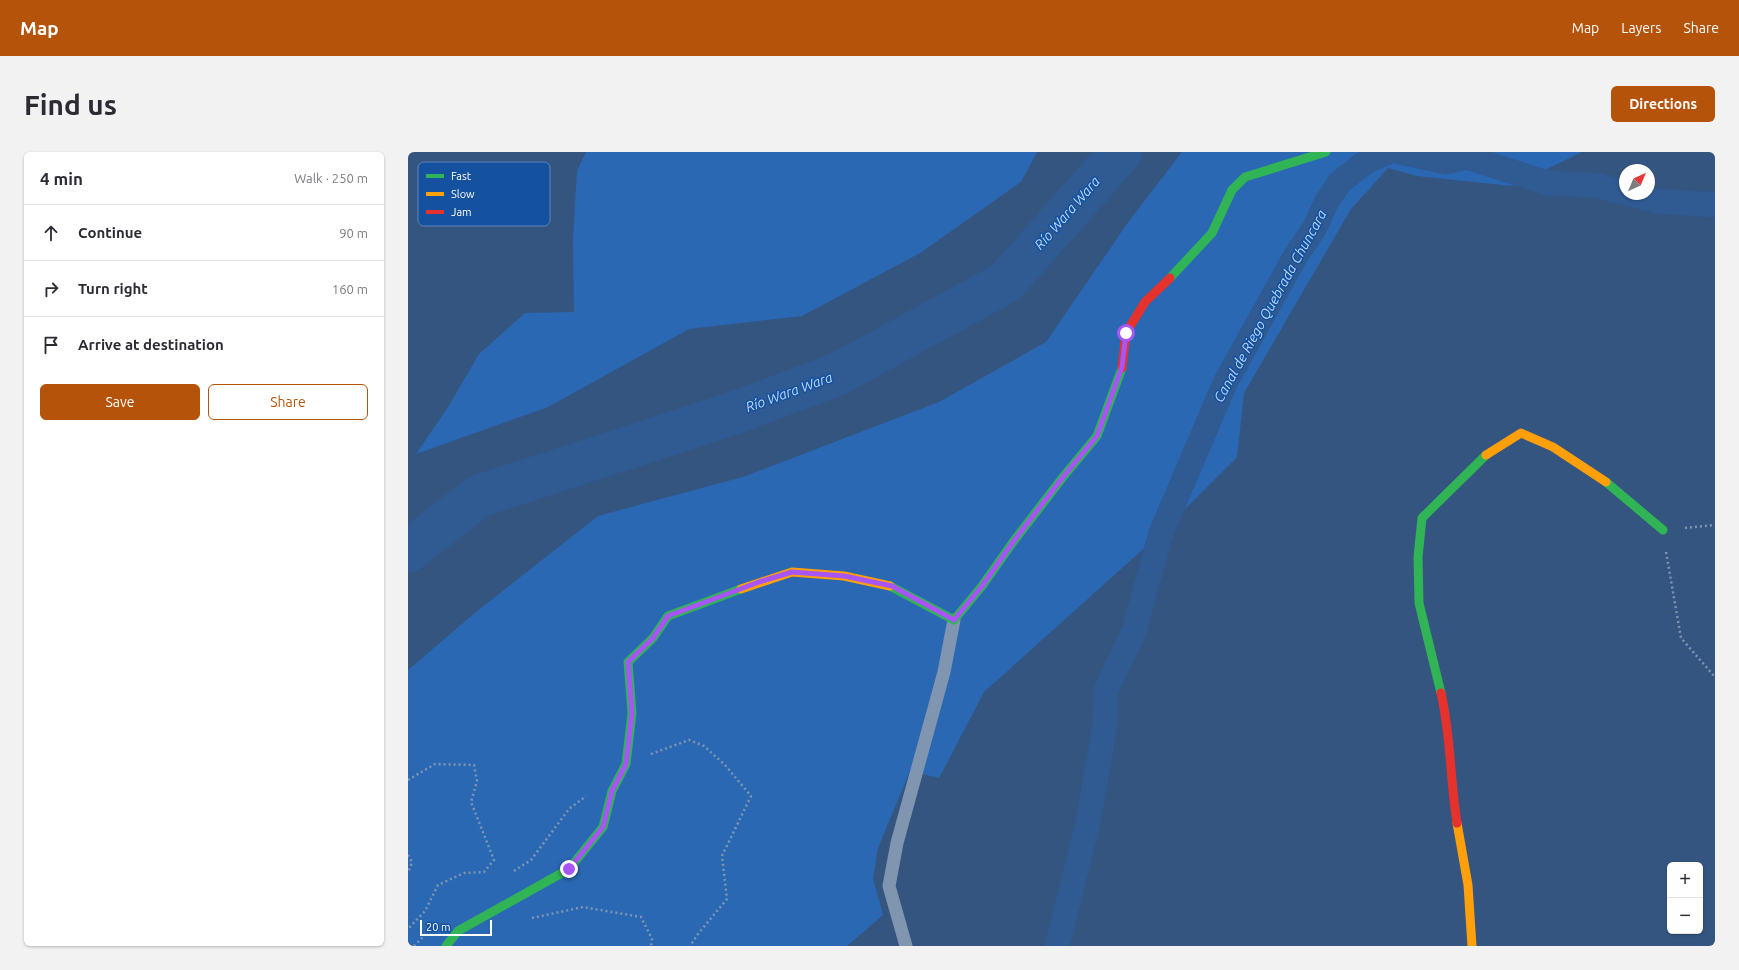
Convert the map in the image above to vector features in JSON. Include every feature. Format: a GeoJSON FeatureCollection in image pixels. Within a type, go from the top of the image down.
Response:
{"type":"FeatureCollection","features":[{"type":"Feature","properties":{"kind":"street"},"geometry":{"type":"LineString","coordinates":[[446,946],[458,931],[569,869],[603,827],[612,791],[626,764],[632,713],[628,662],[653,638],[668,616],[759,582],[792,572],[844,576],[892,586],[954,620],[982,586],[1058,483],[1097,436],[1122,367],[1126,333],[1145,302],[1191,257],[1212,233],[1232,190],[1245,177],[1326,152]]}},
{"type":"Feature","properties":{"kind":"street"},"geometry":{"type":"LineString","coordinates":[[1472,946],[1468,885],[1454,803],[1445,710],[1419,603],[1418,557],[1422,518],[1488,453],[1521,433],[1553,447],[1608,483],[1663,530]]}},
{"type":"Feature","properties":{"kind":"lane"},"geometry":{"type":"LineString","coordinates":[[906,946],[889,886],[897,843],[944,672],[954,620]]}},
{"type":"Feature","properties":{"kind":"path"},"geometry":{"type":"LineString","coordinates":[[1715,525],[1663,530],[1680,638],[1715,677]]}},
{"type":"Feature","properties":{"kind":"path"},"geometry":{"type":"LineString","coordinates":[[408,780],[435,764],[474,765],[477,781],[471,802],[494,860],[484,872],[464,873],[438,885],[425,911],[408,929]]}},
{"type":"Feature","properties":{"kind":"path"},"geometry":{"type":"LineString","coordinates":[[408,855],[412,862],[408,873]]}},
{"type":"Feature","properties":{"kind":"path"},"geometry":{"type":"LineString","coordinates":[[530,919],[583,907],[641,917],[652,939],[651,946]]}},
{"type":"Feature","properties":{"kind":"shaded area"},"geometry":{"type":"Polygon","coordinates":[[[586,152],[1037,152],[1021,182],[920,253],[802,316],[689,329],[548,407],[416,454],[448,407],[479,354],[525,313],[574,312],[573,238],[577,171],[586,152]]]}},
{"type":"Feature","properties":{"kind":"shaded area"},"geometry":{"type":"Polygon","coordinates":[[[1182,152],[1582,152],[1512,186],[1417,176],[1388,168],[1351,209],[1244,393],[1237,457],[1161,533],[984,692],[939,778],[910,771],[878,848],[873,879],[883,915],[847,946],[408,946],[408,670],[476,612],[598,516],[746,476],[939,402],[1046,342],[1129,221],[1182,152]]]}},
{"type":"Feature","properties":{"kind":"waterway","name":"Río Wara Wara"},"geometry":{"type":"LineString","coordinates":[[408,551],[479,496],[728,415],[838,374],[1006,282],[1121,152]]}},
{"type":"Feature","properties":{"kind":"waterway","name":"Canal de Riego Quebrada Chuncara"},"geometry":{"type":"LineString","coordinates":[[1057,946],[1088,822],[1105,725],[1106,690],[1134,631],[1161,533],[1225,383],[1295,257],[1314,229],[1327,201],[1340,182],[1367,161],[1389,152]]}},
{"type":"Feature","properties":{"kind":"waterway","name":"Canal de Riego Quebrada Chuncara"},"geometry":{"type":"LineString","coordinates":[[1400,152],[1446,162],[1467,157],[1547,183],[1595,185],[1619,191]]}},
{"type":"Feature","properties":{"kind":"waterway","name":"Canal de Riego Quebrada Chuncara"},"geometry":{"type":"LineString","coordinates":[[1653,200],[1715,205]]}},
{"type":"Feature","properties":{"kind":"traffic: fast"},"geometry":{"type":"LineString","coordinates":[[1170,278],[1212,233],[1232,190],[1245,177],[1326,152]]}},
{"type":"Feature","properties":{"kind":"traffic: fast"},"geometry":{"type":"LineString","coordinates":[[890,586],[954,620],[982,586],[1013,542],[1063,477],[1097,436],[1122,368]]}},
{"type":"Feature","properties":{"kind":"traffic: fast"},"geometry":{"type":"LineString","coordinates":[[1441,693],[1419,603],[1418,557],[1422,518],[1486,455]]}},
{"type":"Feature","properties":{"kind":"traffic: fast"},"geometry":{"type":"LineString","coordinates":[[1606,482],[1663,530]]}},
{"type":"Feature","properties":{"kind":"traffic: fast"},"geometry":{"type":"LineString","coordinates":[[446,946],[458,931],[569,869],[603,827],[612,791],[626,764],[632,713],[628,662],[653,638],[668,616],[741,589]]}},
{"type":"Feature","properties":{"kind":"traffic: slow"},"geometry":{"type":"LineString","coordinates":[[1486,455],[1521,433],[1553,447],[1606,482]]}},
{"type":"Feature","properties":{"kind":"traffic: slow"},"geometry":{"type":"LineString","coordinates":[[741,589],[792,572],[844,576],[890,586]]}},
{"type":"Feature","properties":{"kind":"traffic: slow"},"geometry":{"type":"LineString","coordinates":[[1457,823],[1468,885],[1472,946]]}},
{"type":"Feature","properties":{"kind":"traffic: jam"},"geometry":{"type":"LineString","coordinates":[[1122,368],[1126,333],[1145,302],[1170,278]]}},
{"type":"Feature","properties":{"kind":"traffic: jam"},"geometry":{"type":"LineString","coordinates":[[1441,693],[1447,725],[1457,823]]}},
{"type":"Feature","properties":{"kind":"route"},"geometry":{"type":"LineString","coordinates":[[569,869],[603,827],[612,791],[626,764],[632,713],[628,662],[653,638],[668,616],[759,582],[792,572],[844,576],[892,586],[954,620],[982,586],[1013,542],[1063,477],[1097,436],[1122,367],[1126,333]]}}]}
